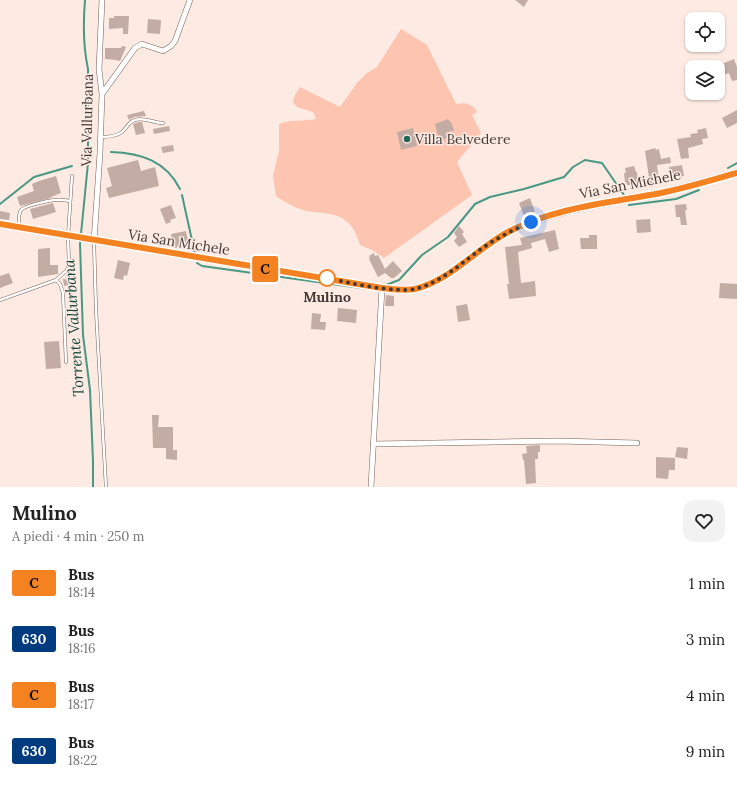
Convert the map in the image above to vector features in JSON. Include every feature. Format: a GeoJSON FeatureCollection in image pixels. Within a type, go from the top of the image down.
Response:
{"type":"FeatureCollection","features":[{"type":"Feature","properties":{"kind":"main road","name":"Via San Michele"},"geometry":{"type":"LineString","coordinates":[[0,224],[382,288],[405,290],[415,289],[437,280],[450,273],[490,243],[508,232],[552,215],[578,208],[661,193],[737,173]]}},
{"type":"Feature","properties":{"kind":"street","name":"Via Vallurbana"},"geometry":{"type":"LineString","coordinates":[[91,240],[102,94],[99,69],[102,0]]}},
{"type":"Feature","properties":{"kind":"street"},"geometry":{"type":"LineString","coordinates":[[102,94],[135,48],[142,44],[163,51],[171,46],[175,41],[190,0]]}},
{"type":"Feature","properties":{"kind":"street"},"geometry":{"type":"LineString","coordinates":[[371,487],[382,288]]}},
{"type":"Feature","properties":{"kind":"street"},"geometry":{"type":"LineString","coordinates":[[374,444],[558,441],[637,443]]}},
{"type":"Feature","properties":{"kind":"lane"},"geometry":{"type":"LineString","coordinates":[[100,136],[107,137],[121,133],[130,122],[141,118],[154,123],[163,123]]}},
{"type":"Feature","properties":{"kind":"lane"},"geometry":{"type":"LineString","coordinates":[[0,300],[56,280],[68,268],[71,237],[70,201],[72,176]]}},
{"type":"Feature","properties":{"kind":"lane"},"geometry":{"type":"LineString","coordinates":[[20,228],[18,218],[24,207],[53,200],[70,201]]}},
{"type":"Feature","properties":{"kind":"lane"},"geometry":{"type":"LineString","coordinates":[[91,240],[106,487]]}},
{"type":"Feature","properties":{"kind":"lane"},"geometry":{"type":"LineString","coordinates":[[56,280],[60,284],[63,292],[66,362]]}},
{"type":"Feature","properties":{"kind":"shaded area"},"geometry":{"type":"Polygon","coordinates":[[[401,29],[427,45],[456,104],[468,104],[477,112],[472,115],[481,133],[457,162],[472,195],[384,258],[372,250],[360,245],[349,223],[342,218],[333,214],[303,210],[283,201],[276,196],[273,175],[279,151],[279,124],[316,119],[313,112],[297,107],[293,102],[300,87],[340,107],[357,83],[367,73],[377,67],[401,29]]]}},
{"type":"Feature","properties":{"kind":"building"},"geometry":{"type":"Polygon","coordinates":[[[515,0],[528,0],[524,7],[515,0]]]}},
{"type":"Feature","properties":{"kind":"building"},"geometry":{"type":"Polygon","coordinates":[[[114,16],[129,16],[128,34],[123,34],[123,28],[109,29],[109,18],[114,18],[114,16]]]}},
{"type":"Feature","properties":{"kind":"building"},"geometry":{"type":"Polygon","coordinates":[[[148,19],[161,20],[160,34],[147,33],[148,19]]]}},
{"type":"Feature","properties":{"kind":"building"},"geometry":{"type":"Polygon","coordinates":[[[122,46],[126,47],[120,61],[105,59],[105,48],[121,48],[122,46]]]}},
{"type":"Feature","properties":{"kind":"building"},"geometry":{"type":"Polygon","coordinates":[[[734,59],[737,67],[737,80],[732,81],[729,73],[725,74],[725,63],[734,59]]]}},
{"type":"Feature","properties":{"kind":"building"},"geometry":{"type":"Polygon","coordinates":[[[737,110],[737,123],[727,128],[722,118],[737,110]]]}},
{"type":"Feature","properties":{"kind":"building"},"geometry":{"type":"Polygon","coordinates":[[[144,111],[146,116],[134,117],[129,120],[127,115],[144,111]]]}},
{"type":"Feature","properties":{"kind":"building"},"geometry":{"type":"Polygon","coordinates":[[[448,119],[452,124],[454,131],[449,131],[449,138],[439,140],[435,124],[448,119]]]}},
{"type":"Feature","properties":{"kind":"building"},"geometry":{"type":"Polygon","coordinates":[[[142,122],[145,133],[136,135],[133,124],[142,122]]]}},
{"type":"Feature","properties":{"kind":"building"},"geometry":{"type":"Polygon","coordinates":[[[169,126],[170,131],[154,134],[153,129],[169,126]]]}},
{"type":"Feature","properties":{"kind":"building","name":"Villa Belvedere"},"geometry":{"type":"Polygon","coordinates":[[[413,128],[417,146],[401,150],[397,132],[413,128]]]}},
{"type":"Feature","properties":{"kind":"building"},"geometry":{"type":"Polygon","coordinates":[[[706,128],[708,138],[702,139],[703,144],[688,148],[689,158],[681,159],[677,139],[691,137],[690,134],[698,133],[697,130],[706,128]]]}},
{"type":"Feature","properties":{"kind":"building"},"geometry":{"type":"Polygon","coordinates":[[[173,145],[174,151],[163,153],[161,147],[173,145]]]}},
{"type":"Feature","properties":{"kind":"building"},"geometry":{"type":"Polygon","coordinates":[[[655,148],[656,150],[659,149],[661,159],[670,157],[671,163],[657,165],[659,182],[650,184],[645,151],[655,148]]]}},
{"type":"Feature","properties":{"kind":"building"},"geometry":{"type":"Polygon","coordinates":[[[138,160],[141,171],[155,167],[159,186],[109,198],[106,188],[112,186],[107,168],[138,160]]]}},
{"type":"Feature","properties":{"kind":"building"},"geometry":{"type":"Polygon","coordinates":[[[682,165],[684,176],[671,178],[669,167],[682,165]]]}},
{"type":"Feature","properties":{"kind":"building"},"geometry":{"type":"Polygon","coordinates":[[[634,166],[637,172],[638,185],[627,185],[625,182],[625,168],[634,166]]]}},
{"type":"Feature","properties":{"kind":"building"},"geometry":{"type":"Polygon","coordinates":[[[56,176],[61,193],[51,198],[20,206],[17,197],[34,191],[32,184],[56,176]]]}},
{"type":"Feature","properties":{"kind":"building"},"geometry":{"type":"Polygon","coordinates":[[[530,198],[535,212],[524,216],[519,203],[530,198]]]}},
{"type":"Feature","properties":{"kind":"building"},"geometry":{"type":"Polygon","coordinates":[[[53,203],[56,212],[33,219],[30,209],[53,203]]]}},
{"type":"Feature","properties":{"kind":"building"},"geometry":{"type":"Polygon","coordinates":[[[686,204],[687,210],[685,210],[687,225],[681,225],[680,217],[676,217],[675,205],[686,204]]]}},
{"type":"Feature","properties":{"kind":"building"},"geometry":{"type":"Polygon","coordinates":[[[171,205],[176,218],[170,220],[171,222],[166,224],[160,209],[171,205]]]}},
{"type":"Feature","properties":{"kind":"building"},"geometry":{"type":"Polygon","coordinates":[[[0,211],[10,213],[9,220],[0,219],[0,211]]]}},
{"type":"Feature","properties":{"kind":"building"},"geometry":{"type":"Polygon","coordinates":[[[650,219],[651,232],[637,233],[636,220],[650,219]]]}},
{"type":"Feature","properties":{"kind":"building"},"geometry":{"type":"Polygon","coordinates":[[[459,226],[464,232],[462,234],[467,242],[459,247],[454,241],[457,237],[454,233],[459,226]]]}},
{"type":"Feature","properties":{"kind":"building"},"geometry":{"type":"Polygon","coordinates":[[[555,230],[559,249],[549,252],[545,239],[531,243],[532,248],[518,252],[521,283],[535,281],[536,296],[509,299],[505,247],[522,245],[520,238],[555,230]]]}},
{"type":"Feature","properties":{"kind":"building"},"geometry":{"type":"Polygon","coordinates":[[[186,231],[189,246],[174,248],[171,234],[186,231]]]}},
{"type":"Feature","properties":{"kind":"building"},"geometry":{"type":"Polygon","coordinates":[[[589,235],[597,235],[597,249],[581,249],[580,238],[589,238],[589,235]]]}},
{"type":"Feature","properties":{"kind":"building"},"geometry":{"type":"Polygon","coordinates":[[[50,248],[50,265],[58,265],[58,274],[38,277],[38,249],[50,248]]]}},
{"type":"Feature","properties":{"kind":"building"},"geometry":{"type":"Polygon","coordinates":[[[374,253],[375,256],[378,255],[385,269],[393,261],[402,271],[394,278],[391,278],[385,273],[378,277],[369,259],[369,256],[374,253]]]}},
{"type":"Feature","properties":{"kind":"building"},"geometry":{"type":"Polygon","coordinates":[[[118,260],[130,263],[127,276],[124,275],[123,280],[114,278],[118,260]]]}},
{"type":"Feature","properties":{"kind":"building"},"geometry":{"type":"Polygon","coordinates":[[[9,273],[13,283],[0,288],[0,276],[9,273]]]}},
{"type":"Feature","properties":{"kind":"building"},"geometry":{"type":"Polygon","coordinates":[[[63,279],[72,280],[72,284],[64,286],[63,279]]]}},
{"type":"Feature","properties":{"kind":"building"},"geometry":{"type":"Polygon","coordinates":[[[720,283],[737,284],[737,299],[719,298],[720,283]]]}},
{"type":"Feature","properties":{"kind":"building"},"geometry":{"type":"Polygon","coordinates":[[[386,295],[394,296],[394,306],[385,306],[386,295]]]}},
{"type":"Feature","properties":{"kind":"building"},"geometry":{"type":"Polygon","coordinates":[[[467,304],[470,320],[458,322],[456,306],[467,304]]]}},
{"type":"Feature","properties":{"kind":"building"},"geometry":{"type":"Polygon","coordinates":[[[338,308],[357,310],[356,323],[337,321],[338,308]]]}},
{"type":"Feature","properties":{"kind":"building"},"geometry":{"type":"Polygon","coordinates":[[[312,313],[321,314],[320,322],[326,322],[325,330],[311,329],[312,313]]]}},
{"type":"Feature","properties":{"kind":"building"},"geometry":{"type":"Polygon","coordinates":[[[59,341],[61,368],[46,369],[44,342],[59,341]]]}},
{"type":"Feature","properties":{"kind":"building"},"geometry":{"type":"Polygon","coordinates":[[[152,415],[159,415],[158,427],[173,427],[173,450],[177,450],[177,460],[166,459],[166,448],[153,448],[152,415]]]}},
{"type":"Feature","properties":{"kind":"building"},"geometry":{"type":"Polygon","coordinates":[[[540,445],[538,459],[535,459],[536,483],[526,484],[522,454],[527,453],[526,446],[540,445]]]}},
{"type":"Feature","properties":{"kind":"building"},"geometry":{"type":"Polygon","coordinates":[[[677,447],[688,448],[687,459],[675,457],[677,447]]]}},
{"type":"Feature","properties":{"kind":"building"},"geometry":{"type":"Polygon","coordinates":[[[656,457],[675,458],[675,470],[669,470],[668,479],[656,478],[656,457]]]}},
{"type":"Feature","properties":{"kind":"waterway","name":"Torrente Vallurbana"},"geometry":{"type":"LineString","coordinates":[[85,0],[84,35],[88,69],[88,163],[80,244],[83,335],[90,390],[93,487]]}},
{"type":"Feature","properties":{"kind":"waterway"},"geometry":{"type":"LineString","coordinates":[[111,152],[132,154],[152,160],[168,172],[180,189]]}},
{"type":"Feature","properties":{"kind":"waterway"},"geometry":{"type":"LineString","coordinates":[[386,285],[399,280],[422,255],[448,237],[475,204],[490,197],[564,177],[573,167],[585,160],[602,163],[624,195]]}},
{"type":"Feature","properties":{"kind":"waterway"},"geometry":{"type":"LineString","coordinates":[[728,168],[737,163]]}},
{"type":"Feature","properties":{"kind":"waterway"},"geometry":{"type":"LineString","coordinates":[[0,204],[34,177],[72,166]]}},
{"type":"Feature","properties":{"kind":"waterway"},"geometry":{"type":"LineString","coordinates":[[629,205],[676,199],[699,190]]}},
{"type":"Feature","properties":{"kind":"waterway"},"geometry":{"type":"LineString","coordinates":[[182,195],[195,254]]}},
{"type":"Feature","properties":{"kind":"waterway"},"geometry":{"type":"LineString","coordinates":[[197,263],[202,266],[368,289]]}},
{"type":"Feature","properties":{"kind":"bus line","name":"C"},"geometry":{"type":"LineString","coordinates":[[0,224],[183,256],[382,288],[405,290],[415,289],[426,285],[450,273],[490,243],[508,232],[531,222],[578,208],[661,193],[737,173]]}},
{"type":"Feature","properties":{"kind":"place","name":"Villa Belvedere"},"geometry":{"type":"Point","coordinates":[407,139]}},
{"type":"Feature","properties":{"kind":"place","name":"Mulino"},"geometry":{"type":"Point","coordinates":[327,278]}},
{"type":"Feature","properties":{"kind":"route"},"geometry":{"type":"LineString","coordinates":[[327,278],[382,288],[405,290],[415,289],[450,273],[490,243],[508,232],[531,222]]}}]}
